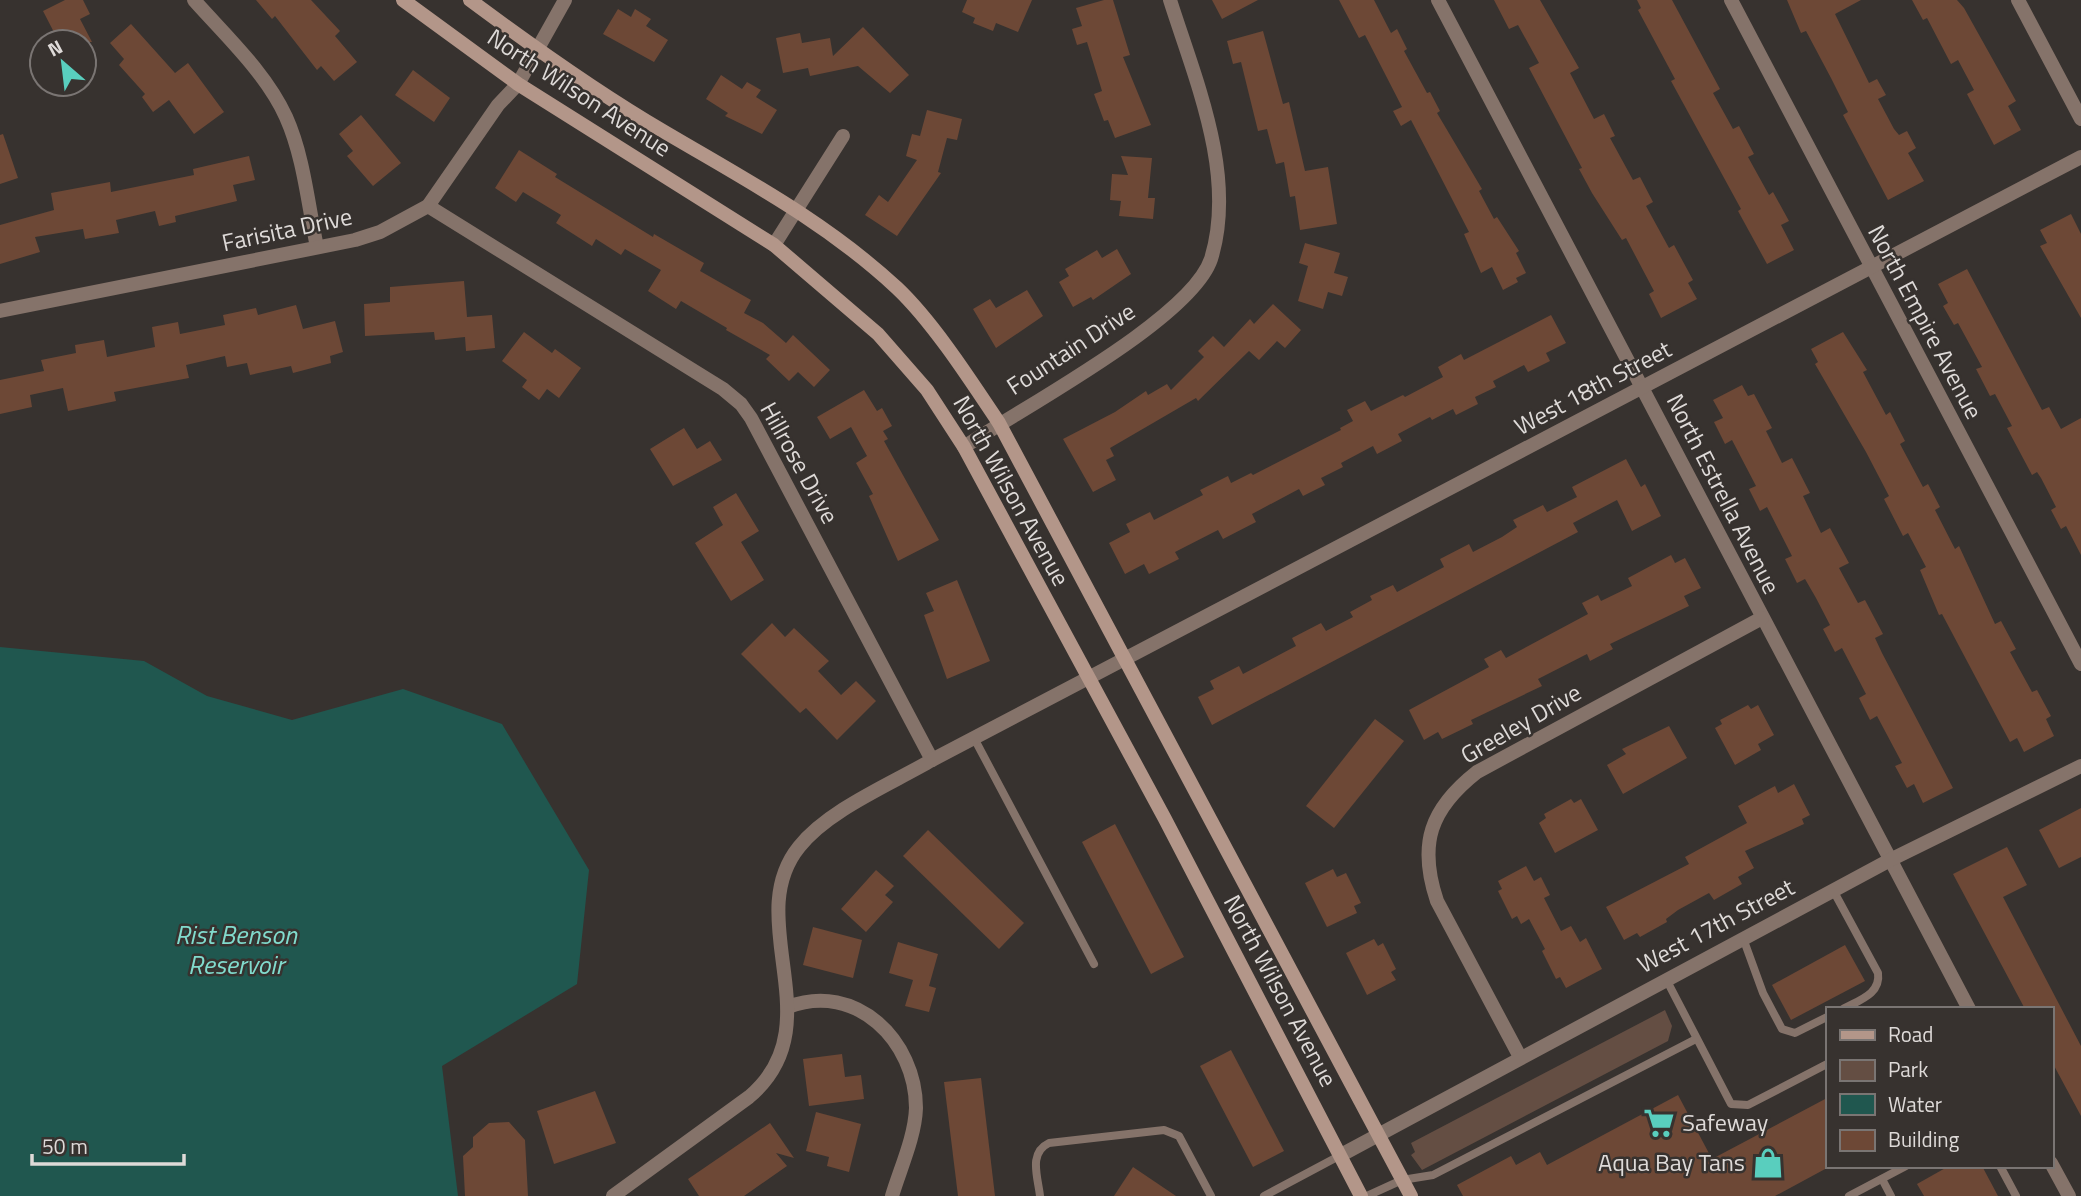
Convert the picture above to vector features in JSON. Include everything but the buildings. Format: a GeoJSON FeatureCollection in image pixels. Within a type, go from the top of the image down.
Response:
{"type":"FeatureCollection","features":[{"type":"Feature","properties":{"kind":"main road","name":"North Wilson Avenue"},"geometry":{"type":"LineString","coordinates":[[403,0],[518,84],[774,245],[878,334],[927,390],[964,447],[1165,819],[1361,1196]]}},
{"type":"Feature","properties":{"kind":"main road","name":"North Wilson Avenue"},"geometry":{"type":"LineString","coordinates":[[470,0],[537,49],[661,130],[798,209],[898,289],[960,366],[999,423],[1411,1196]]}},
{"type":"Feature","properties":{"kind":"street"},"geometry":{"type":"LineString","coordinates":[[194,0],[267,85],[286,117],[294,139],[317,247]]}},
{"type":"Feature","properties":{"kind":"street"},"geometry":{"type":"LineString","coordinates":[[537,49],[565,0]]}},
{"type":"Feature","properties":{"kind":"street","name":"Fountain Drive"},"geometry":{"type":"LineString","coordinates":[[964,447],[1120,349],[1183,298],[1210,262],[1219,215],[1214,156],[1200,96],[1170,0]]}},
{"type":"Feature","properties":{"kind":"street","name":"North Estrella Avenue"},"geometry":{"type":"LineString","coordinates":[[1438,0],[1968,1007]]}},
{"type":"Feature","properties":{"kind":"street","name":"North Empire Avenue"},"geometry":{"type":"LineString","coordinates":[[1731,0],[2081,664]]}},
{"type":"Feature","properties":{"kind":"street"},"geometry":{"type":"LineString","coordinates":[[2018,0],[2081,119]]}},
{"type":"Feature","properties":{"kind":"street","name":"Farisita Drive"},"geometry":{"type":"LineString","coordinates":[[0,311],[380,232],[428,205],[498,105],[518,84],[537,49]]}},
{"type":"Feature","properties":{"kind":"street"},"geometry":{"type":"LineString","coordinates":[[774,245],[843,136]]}},
{"type":"Feature","properties":{"kind":"street","name":"West 18th Street"},"geometry":{"type":"LineString","coordinates":[[1087,679],[2081,157]]}},
{"type":"Feature","properties":{"kind":"street","name":"Hillrose Drive"},"geometry":{"type":"LineString","coordinates":[[428,205],[723,389],[741,404],[757,429],[932,760]]}},
{"type":"Feature","properties":{"kind":"street","name":"Greeley Drive"},"geometry":{"type":"LineString","coordinates":[[1520,1057],[1437,901],[1430,880],[1427,848],[1436,817],[1458,787],[1477,772],[1762,618]]}},
{"type":"Feature","properties":{"kind":"street"},"geometry":{"type":"LineString","coordinates":[[613,1196],[759,1088],[778,1061],[785,1040],[788,1007],[779,926],[780,896],[786,872],[797,848],[817,827],[932,760],[1087,679]]}},
{"type":"Feature","properties":{"kind":"street","name":"West 17th Street"},"geometry":{"type":"LineString","coordinates":[[1341,1155],[1890,860],[2081,766]]}},
{"type":"Feature","properties":{"kind":"street"},"geometry":{"type":"LineString","coordinates":[[788,1007],[804,1001],[853,1008],[875,1020],[901,1047],[912,1077],[916,1109],[892,1196]]}},
{"type":"Feature","properties":{"kind":"street"},"geometry":{"type":"LineString","coordinates":[[2053,1167],[2068,1194],[2081,1185]]}},
{"type":"Feature","properties":{"kind":"lane"},"geometry":{"type":"LineString","coordinates":[[974,738],[1094,964]]}},
{"type":"Feature","properties":{"kind":"lane"},"geometry":{"type":"LineString","coordinates":[[1833,890],[1878,972],[1879,981],[1873,992],[1847,1007]]}},
{"type":"Feature","properties":{"kind":"lane"},"geometry":{"type":"LineString","coordinates":[[1743,938],[1763,993],[1782,1029],[1795,1032],[1826,1017]]}},
{"type":"Feature","properties":{"kind":"lane"},"geometry":{"type":"LineString","coordinates":[[1666,979],[1726,1099],[1738,1106],[1759,1100],[1826,1065]]}},
{"type":"Feature","properties":{"kind":"lane"},"geometry":{"type":"LineString","coordinates":[[1367,1196],[1402,1180],[1433,1175],[1696,1039]]}},
{"type":"Feature","properties":{"kind":"lane"},"geometry":{"type":"LineString","coordinates":[[1040,1196],[1035,1156],[1040,1148],[1049,1143],[1164,1130],[1180,1136],[1212,1196]]}},
{"type":"Feature","properties":{"kind":"lane"},"geometry":{"type":"LineString","coordinates":[[1264,1196],[1341,1155]]}},
{"type":"Feature","properties":{"kind":"lane"},"geometry":{"type":"LineString","coordinates":[[1849,1196],[1902,1168]]}},
{"type":"Feature","properties":{"kind":"lane"},"geometry":{"type":"LineString","coordinates":[[2001,1168],[2017,1196]]}},
{"type":"Feature","properties":{"kind":"lane"},"geometry":{"type":"LineString","coordinates":[[1882,1179],[1891,1196]]}},
{"type":"Feature","properties":{"kind":"green space"},"geometry":{"type":"Polygon","coordinates":[[[1665,1010],[1672,1026],[1668,1041],[1422,1170],[1411,1155],[1415,1152],[1411,1143],[1665,1010]]]}},
{"type":"Feature","properties":{"kind":"water","name":"Rist Benson Reservoir"},"geometry":{"type":"Polygon","coordinates":[[[0,647],[144,661],[207,696],[292,720],[403,689],[502,724],[589,870],[577,984],[442,1066],[458,1196],[0,1196],[0,647]]]}},
{"type":"Feature","properties":{"kind":"place","name":"Safeway"},"geometry":{"type":"Point","coordinates":[1659,1123]}},
{"type":"Feature","properties":{"kind":"place","name":"Aqua Bay Tans"},"geometry":{"type":"Point","coordinates":[1768,1163]}}]}
